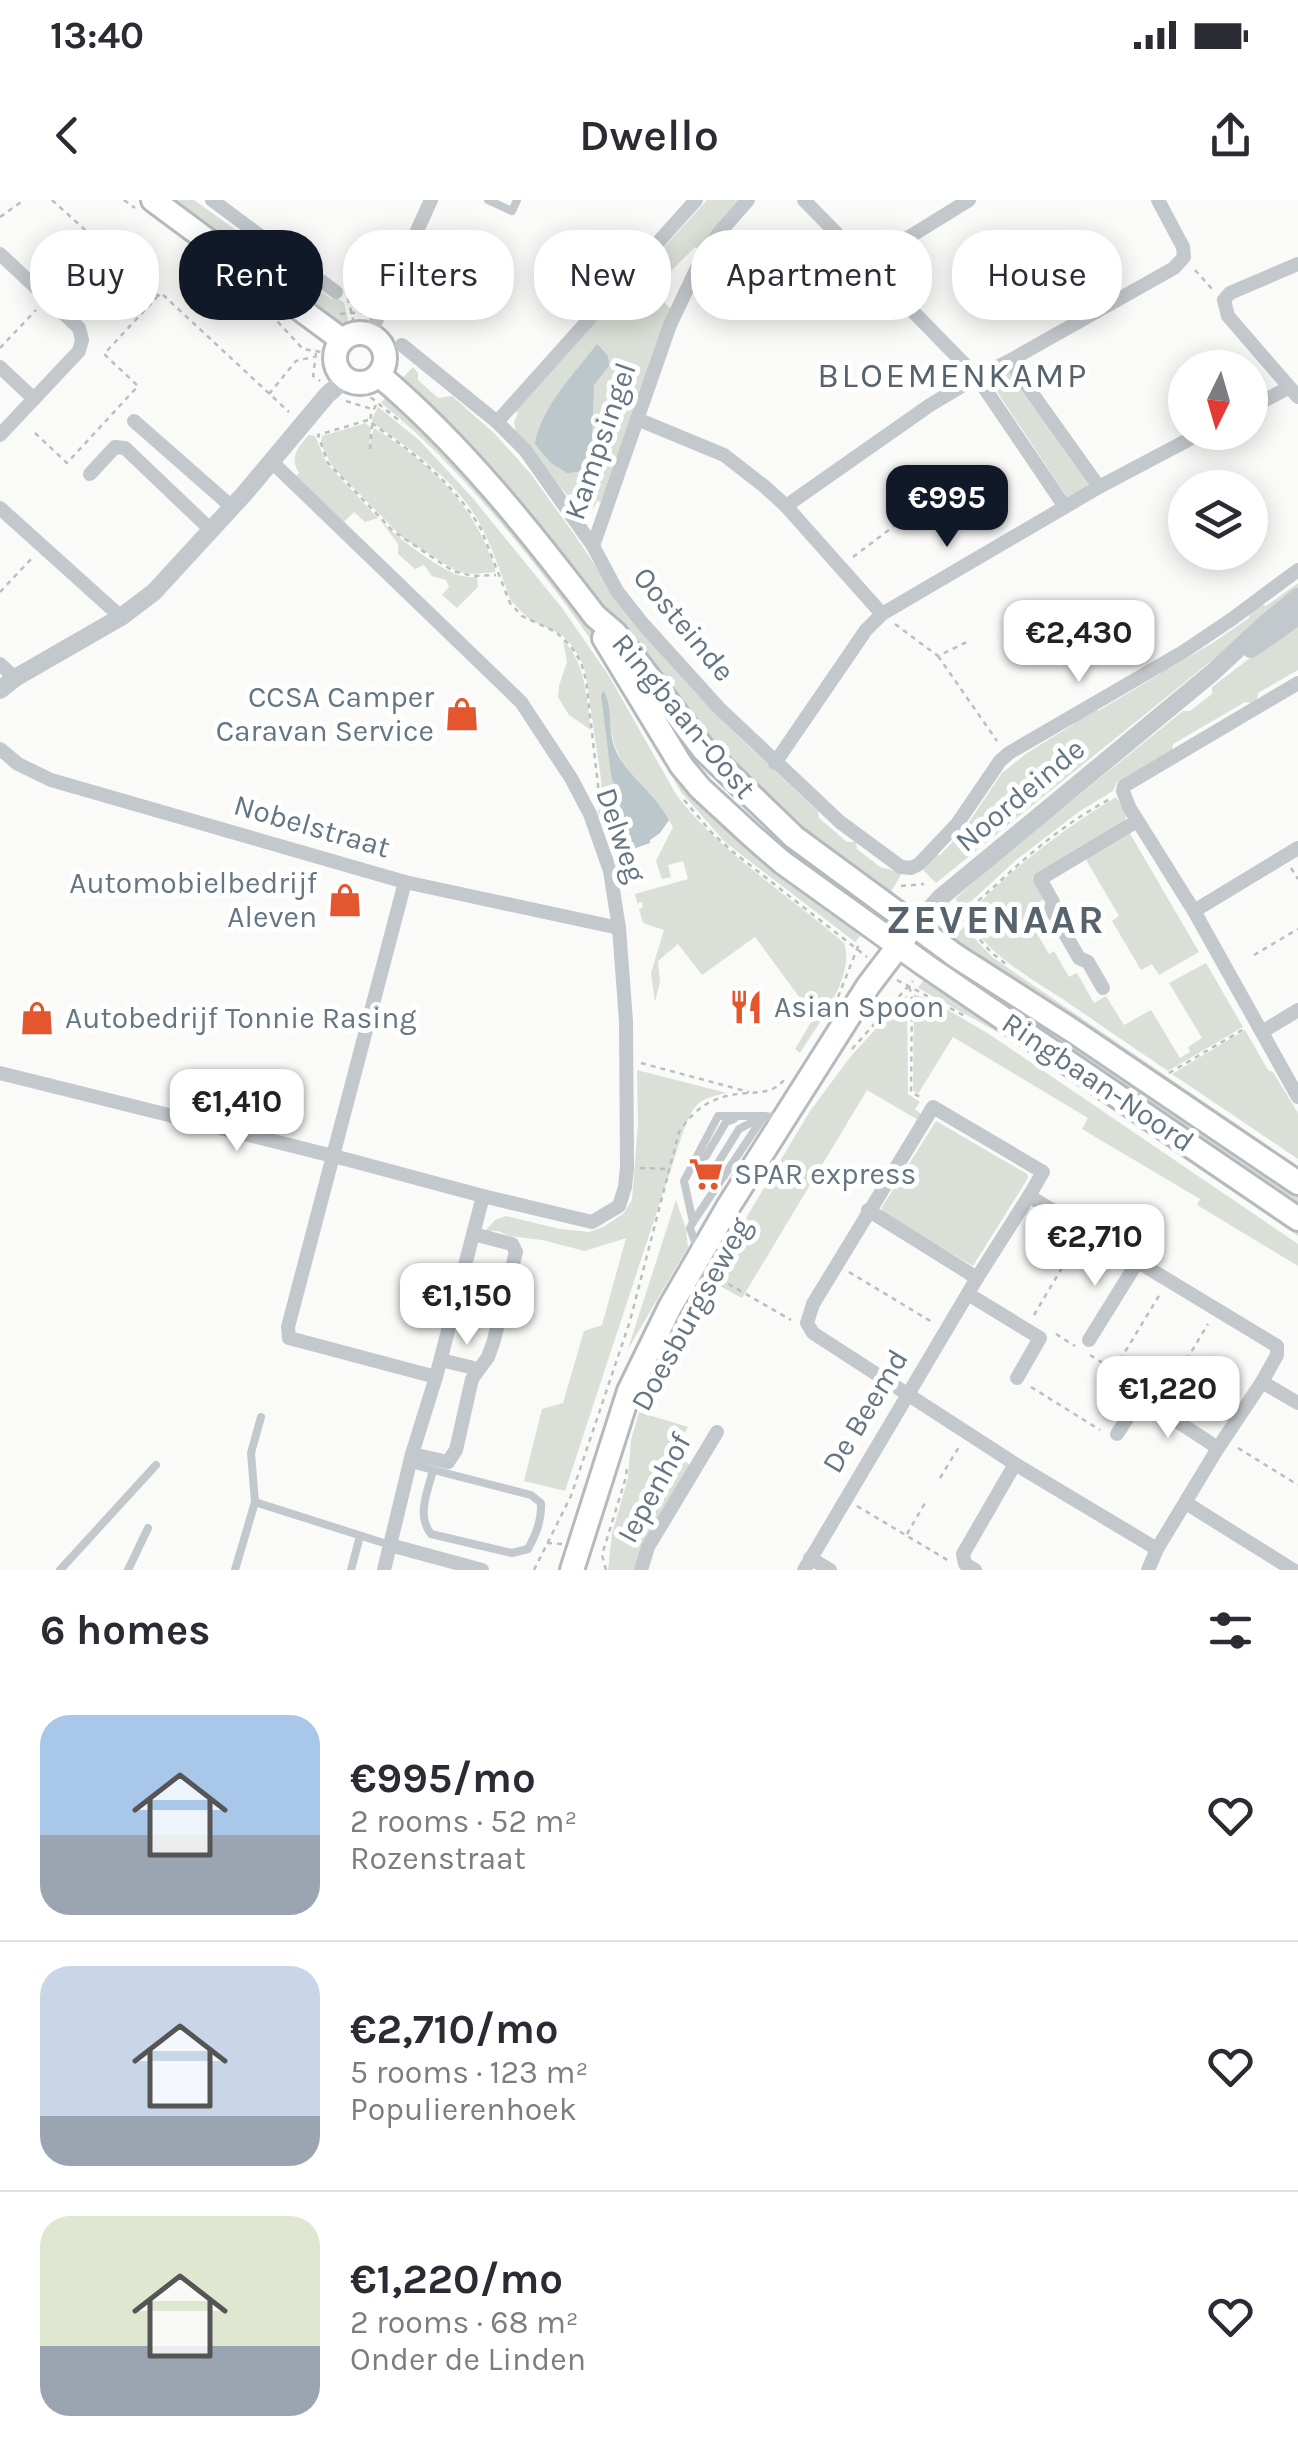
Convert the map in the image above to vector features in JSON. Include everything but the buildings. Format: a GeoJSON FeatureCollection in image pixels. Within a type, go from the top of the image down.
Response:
{"type":"FeatureCollection","features":[{"type":"Feature","properties":{"kind":"main road"},"geometry":{"type":"LineString","coordinates":[[153,200],[382,347],[382,377],[360,384],[342,381],[334,362],[335,353],[355,333]]}},
{"type":"Feature","properties":{"kind":"main road","name":"Ringbaan-Oost"},"geometry":{"type":"LineString","coordinates":[[382,377],[492,487],[595,616],[615,633],[704,750],[772,818],[915,926]]}},
{"type":"Feature","properties":{"kind":"main road","name":"Ringbaan-Oost"},"geometry":{"type":"LineString","coordinates":[[595,616],[605,641],[664,738],[700,788],[782,862],[898,946]]}},
{"type":"Feature","properties":{"kind":"main road","name":"Ringbaan-Noord"},"geometry":{"type":"LineString","coordinates":[[915,926],[1298,1184]]}},
{"type":"Feature","properties":{"kind":"main road","name":"Doesburgseweg"},"geometry":{"type":"LineString","coordinates":[[572,1570],[629,1391],[670,1308],[704,1264],[728,1206],[774,1117],[915,926]]}},
{"type":"Feature","properties":{"kind":"main road","name":"Ringbaan-Noord"},"geometry":{"type":"LineString","coordinates":[[898,946],[1298,1219]]}},
{"type":"Feature","properties":{"kind":"street"},"geometry":{"type":"LineString","coordinates":[[212,200],[336,292]]}},
{"type":"Feature","properties":{"kind":"street"},"geometry":{"type":"LineString","coordinates":[[355,333],[431,200]]}},
{"type":"Feature","properties":{"kind":"street","name":"Kampsingel"},"geometry":{"type":"LineString","coordinates":[[497,422],[696,200]]}},
{"type":"Feature","properties":{"kind":"street","name":"Kampsingel"},"geometry":{"type":"LineString","coordinates":[[593,546],[670,325],[718,234],[748,200]]}},
{"type":"Feature","properties":{"kind":"street"},"geometry":{"type":"LineString","coordinates":[[804,200],[834,230]]}},
{"type":"Feature","properties":{"kind":"street"},"geometry":{"type":"LineString","coordinates":[[920,230],[968,200]]}},
{"type":"Feature","properties":{"kind":"street"},"geometry":{"type":"LineString","coordinates":[[786,506],[976,376],[1174,268],[1184,258],[1183,247],[1158,200]]}},
{"type":"Feature","properties":{"kind":"street"},"geometry":{"type":"LineString","coordinates":[[0,254],[30,282]]}},
{"type":"Feature","properties":{"kind":"street"},"geometry":{"type":"LineString","coordinates":[[1268,402],[1293,393],[1228,316],[1224,300],[1230,293],[1298,264]]}},
{"type":"Feature","properties":{"kind":"street"},"geometry":{"type":"LineString","coordinates":[[0,435],[78,351],[82,340],[79,328],[70,320]]}},
{"type":"Feature","properties":{"kind":"street"},"geometry":{"type":"LineString","coordinates":[[922,320],[976,376],[1065,507]]}},
{"type":"Feature","properties":{"kind":"street","name":"Oosteinde"},"geometry":{"type":"LineString","coordinates":[[402,345],[526,450],[593,546],[617,591],[718,708],[840,822],[891,861],[911,868]]}},
{"type":"Feature","properties":{"kind":"street"},"geometry":{"type":"LineString","coordinates":[[1009,361],[1099,488]]}},
{"type":"Feature","properties":{"kind":"street"},"geometry":{"type":"LineString","coordinates":[[0,367],[34,399]]}},
{"type":"Feature","properties":{"kind":"street"},"geometry":{"type":"LineString","coordinates":[[0,664],[7,684],[120,618],[154,592],[342,381]]}},
{"type":"Feature","properties":{"kind":"street"},"geometry":{"type":"LineString","coordinates":[[637,420],[724,454],[786,506],[882,614]]}},
{"type":"Feature","properties":{"kind":"street"},"geometry":{"type":"LineString","coordinates":[[134,421],[232,507]]}},
{"type":"Feature","properties":{"kind":"street"},"geometry":{"type":"LineString","coordinates":[[90,474],[115,447],[125,448],[212,530]]}},
{"type":"Feature","properties":{"kind":"street"},"geometry":{"type":"LineString","coordinates":[[775,762],[866,630],[882,614],[1170,450]]}},
{"type":"Feature","properties":{"kind":"street","name":"Delweg"},"geometry":{"type":"LineString","coordinates":[[0,1073],[592,1222],[619,1206],[627,1167],[627,1060],[619,928],[610,871],[590,814],[521,702],[271,461]]}},
{"type":"Feature","properties":{"kind":"street"},"geometry":{"type":"LineString","coordinates":[[0,508],[120,618]]}},
{"type":"Feature","properties":{"kind":"street","name":"Noordeinde"},"geometry":{"type":"LineString","coordinates":[[911,868],[957,824],[1006,755],[1183,652],[1298,570]]}},
{"type":"Feature","properties":{"kind":"street","name":"Noordeinde"},"geometry":{"type":"LineString","coordinates":[[915,926],[940,898],[1212,673],[1298,596]]}},
{"type":"Feature","properties":{"kind":"street","name":"Noordeinde"},"geometry":{"type":"LineString","coordinates":[[1212,673],[1298,616]]}},
{"type":"Feature","properties":{"kind":"street","name":"Noordeinde"},"geometry":{"type":"LineString","coordinates":[[1124,789],[1298,683]]}},
{"type":"Feature","properties":{"kind":"street","name":"Nobelstraat"},"geometry":{"type":"LineString","coordinates":[[0,749],[18,764],[51,780],[405,882],[619,928]]}},
{"type":"Feature","properties":{"kind":"street"},"geometry":{"type":"LineString","coordinates":[[1124,789],[1128,808],[1194,911],[1298,1097]]}},
{"type":"Feature","properties":{"kind":"street"},"geometry":{"type":"LineString","coordinates":[[1103,988],[1060,926],[1040,879],[1138,821]]}},
{"type":"Feature","properties":{"kind":"street"},"geometry":{"type":"LineString","coordinates":[[1194,911],[1298,848]]}},
{"type":"Feature","properties":{"kind":"street"},"geometry":{"type":"LineString","coordinates":[[405,882],[288,1327],[289,1338],[436,1377]]}},
{"type":"Feature","properties":{"kind":"street"},"geometry":{"type":"LineString","coordinates":[[1262,1032],[1298,1010]]}},
{"type":"Feature","properties":{"kind":"street"},"geometry":{"type":"LineString","coordinates":[[1148,1570],[1157,1549],[1262,1382],[1278,1354],[1278,1346],[1030,1196],[1043,1172],[933,1107],[836,1264],[806,1323],[813,1333],[1015,1464],[1157,1549]]}},
{"type":"Feature","properties":{"kind":"street"},"geometry":{"type":"LineString","coordinates":[[384,1570],[483,1196]]}},
{"type":"Feature","properties":{"kind":"street","name":"De Beemd"},"geometry":{"type":"LineString","coordinates":[[830,1570],[807,1564],[1030,1196]]}},
{"type":"Feature","properties":{"kind":"street"},"geometry":{"type":"LineString","coordinates":[[868,1210],[978,1278]]}},
{"type":"Feature","properties":{"kind":"street"},"geometry":{"type":"LineString","coordinates":[[411,1459],[448,1462],[456,1450],[472,1379],[488,1358],[494,1340],[516,1252],[512,1244],[474,1234]]}},
{"type":"Feature","properties":{"kind":"street"},"geometry":{"type":"LineString","coordinates":[[1088,1340],[1138,1261]]}},
{"type":"Feature","properties":{"kind":"street"},"geometry":{"type":"LineString","coordinates":[[968,1294],[1040,1338],[1017,1378]]}},
{"type":"Feature","properties":{"kind":"street"},"geometry":{"type":"LineString","coordinates":[[440,1360],[478,1369]]}},
{"type":"Feature","properties":{"kind":"street"},"geometry":{"type":"LineString","coordinates":[[1262,1382],[1298,1404]]}},
{"type":"Feature","properties":{"kind":"street"},"geometry":{"type":"LineString","coordinates":[[1117,1434],[1138,1402],[1152,1404],[1221,1444]]}},
{"type":"Feature","properties":{"kind":"street","name":"Iepenhof"},"geometry":{"type":"LineString","coordinates":[[641,1570],[648,1547],[717,1432]]}},
{"type":"Feature","properties":{"kind":"street"},"geometry":{"type":"LineString","coordinates":[[970,1567],[963,1554],[1015,1464]]}},
{"type":"Feature","properties":{"kind":"street"},"geometry":{"type":"LineString","coordinates":[[1186,1503],[1293,1570]]}},
{"type":"Feature","properties":{"kind":"street"},"geometry":{"type":"LineString","coordinates":[[390,1545],[482,1570]]}},
{"type":"Feature","properties":{"kind":"lane"},"geometry":{"type":"LineString","coordinates":[[488,200],[512,211],[517,200]]}},
{"type":"Feature","properties":{"kind":"lane"},"geometry":{"type":"LineString","coordinates":[[694,1222],[684,1181],[694,1160],[706,1156],[726,1122],[774,1117]]}},
{"type":"Feature","properties":{"kind":"lane"},"geometry":{"type":"LineString","coordinates":[[704,1264],[690,1228],[724,1176],[774,1117]]}},
{"type":"Feature","properties":{"kind":"lane"},"geometry":{"type":"LineString","coordinates":[[235,1570],[255,1502],[251,1453],[261,1417]]}},
{"type":"Feature","properties":{"kind":"lane"},"geometry":{"type":"LineString","coordinates":[[411,1459],[433,1470],[531,1495],[540,1503],[541,1514],[528,1549],[512,1553],[431,1534],[424,1524],[423,1511],[433,1470]]}},
{"type":"Feature","properties":{"kind":"lane"},"geometry":{"type":"LineString","coordinates":[[67,1568],[156,1465]]}},
{"type":"Feature","properties":{"kind":"lane"},"geometry":{"type":"LineString","coordinates":[[255,1502],[390,1545]]}},
{"type":"Feature","properties":{"kind":"lane"},"geometry":{"type":"LineString","coordinates":[[128,1570],[148,1528]]}},
{"type":"Feature","properties":{"kind":"lane"},"geometry":{"type":"LineString","coordinates":[[351,1570],[360,1536]]}},
{"type":"Feature","properties":{"kind":"path"},"geometry":{"type":"LineString","coordinates":[[0,217],[24,200]]}},
{"type":"Feature","properties":{"kind":"path"},"geometry":{"type":"LineString","coordinates":[[52,200],[85,230]]}},
{"type":"Feature","properties":{"kind":"path"},"geometry":{"type":"LineString","coordinates":[[1184,258],[1224,300]]}},
{"type":"Feature","properties":{"kind":"path"},"geometry":{"type":"LineString","coordinates":[[336,292],[350,300],[355,333]]}},
{"type":"Feature","properties":{"kind":"path"},"geometry":{"type":"LineString","coordinates":[[159,295],[302,423]]}},
{"type":"Feature","properties":{"kind":"path"},"geometry":{"type":"LineString","coordinates":[[0,348],[30,316]]}},
{"type":"Feature","properties":{"kind":"path"},"geometry":{"type":"LineString","coordinates":[[35,433],[67,463],[138,386],[104,354],[136,320]]}},
{"type":"Feature","properties":{"kind":"path"},"geometry":{"type":"LineString","coordinates":[[355,333],[383,334],[392,350],[392,367],[382,377],[376,387],[351,390],[331,375],[328,350],[355,333]]}},
{"type":"Feature","properties":{"kind":"path"},"geometry":{"type":"LineString","coordinates":[[269,394],[296,361],[316,357]]}},
{"type":"Feature","properties":{"kind":"path"},"geometry":{"type":"LineString","coordinates":[[370,449],[371,422],[377,403]]}},
{"type":"Feature","properties":{"kind":"path"},"geometry":{"type":"LineString","coordinates":[[371,422],[318,436],[328,462],[393,531],[442,564],[461,575],[499,574]]}},
{"type":"Feature","properties":{"kind":"path"},"geometry":{"type":"LineString","coordinates":[[371,422],[456,492],[481,528],[510,603],[528,620],[556,632],[580,662],[586,680],[601,795],[600,807],[590,814]]}},
{"type":"Feature","properties":{"kind":"path"},"geometry":{"type":"LineString","coordinates":[[840,567],[898,522],[958,488]]}},
{"type":"Feature","properties":{"kind":"path"},"geometry":{"type":"LineString","coordinates":[[0,592],[42,548]]}},
{"type":"Feature","properties":{"kind":"path"},"geometry":{"type":"LineString","coordinates":[[882,614],[938,656],[1006,755]]}},
{"type":"Feature","properties":{"kind":"path"},"geometry":{"type":"LineString","coordinates":[[938,656],[971,640]]}},
{"type":"Feature","properties":{"kind":"path"},"geometry":{"type":"LineString","coordinates":[[940,944],[961,917],[1041,845],[1124,789]]}},
{"type":"Feature","properties":{"kind":"path","name":"Ringbaan-Noord"},"geometry":{"type":"LineString","coordinates":[[911,868],[1010,967]]}},
{"type":"Feature","properties":{"kind":"path"},"geometry":{"type":"LineString","coordinates":[[901,886],[924,884]]}},
{"type":"Feature","properties":{"kind":"path"},"geometry":{"type":"LineString","coordinates":[[1254,955],[1298,929]]}},
{"type":"Feature","properties":{"kind":"path"},"geometry":{"type":"LineString","coordinates":[[845,1057],[925,965]]}},
{"type":"Feature","properties":{"kind":"path"},"geometry":{"type":"LineString","coordinates":[[909,986],[911,1092],[933,1107]]}},
{"type":"Feature","properties":{"kind":"path"},"geometry":{"type":"LineString","coordinates":[[1168,1074],[1246,1028]]}},
{"type":"Feature","properties":{"kind":"path"},"geometry":{"type":"LineString","coordinates":[[627,1060],[750,1092]]}},
{"type":"Feature","properties":{"kind":"path"},"geometry":{"type":"LineString","coordinates":[[627,1167],[668,1170]]}},
{"type":"Feature","properties":{"kind":"path"},"geometry":{"type":"LineString","coordinates":[[1026,1329],[1086,1229]]}},
{"type":"Feature","properties":{"kind":"path"},"geometry":{"type":"LineString","coordinates":[[704,1264],[795,1322],[806,1323]]}},
{"type":"Feature","properties":{"kind":"path"},"geometry":{"type":"LineString","coordinates":[[836,1264],[946,1330]]}},
{"type":"Feature","properties":{"kind":"path"},"geometry":{"type":"LineString","coordinates":[[1114,1370],[1169,1280]]}},
{"type":"Feature","properties":{"kind":"path"},"geometry":{"type":"LineString","coordinates":[[1040,1338],[1052,1332],[1141,1386],[1152,1404],[1217,1309]]}},
{"type":"Feature","properties":{"kind":"path"},"geometry":{"type":"LineString","coordinates":[[1017,1378],[1101,1430],[1117,1434]]}},
{"type":"Feature","properties":{"kind":"path"},"geometry":{"type":"LineString","coordinates":[[940,1478],[968,1433]]}},
{"type":"Feature","properties":{"kind":"path"},"geometry":{"type":"LineString","coordinates":[[1221,1444],[1298,1485]]}},
{"type":"Feature","properties":{"kind":"path"},"geometry":{"type":"LineString","coordinates":[[607,1570],[602,1555],[627,1463]]}},
{"type":"Feature","properties":{"kind":"path"},"geometry":{"type":"LineString","coordinates":[[845,1498],[952,1563],[970,1567]]}},
{"type":"Feature","properties":{"kind":"path"},"geometry":{"type":"LineString","coordinates":[[906,1535],[925,1503]]}},
{"type":"Feature","properties":{"kind":"shaded area"},"geometry":{"type":"Polygon","coordinates":[[[170,200],[194,200],[236,230],[211,230],[170,200]]]}},
{"type":"Feature","properties":{"kind":"shaded area"},"geometry":{"type":"Polygon","coordinates":[[[707,200],[743,200],[721,230],[691,230],[691,251],[671,271],[671,240],[707,200]]]}},
{"type":"Feature","properties":{"kind":"shaded area"},"geometry":{"type":"Polygon","coordinates":[[[323,293],[343,302],[343,320],[349,324],[323,312],[323,293]]]}},
{"type":"Feature","properties":{"kind":"shaded area"},"geometry":{"type":"Polygon","coordinates":[[[598,320],[671,320],[601,502],[597,501],[593,509],[580,511],[516,432],[515,411],[598,320]]]}},
{"type":"Feature","properties":{"kind":"shaded area"},"geometry":{"type":"Polygon","coordinates":[[[597,344],[608,356],[609,366],[594,385],[591,465],[586,471],[567,473],[551,463],[535,444],[538,430],[551,404],[597,344]]]}},
{"type":"Feature","properties":{"kind":"shaded area"},"geometry":{"type":"Polygon","coordinates":[[[413,367],[418,380],[438,398],[452,396],[495,434],[530,473],[634,623],[694,691],[818,811],[819,818],[847,842],[856,842],[857,849],[880,867],[902,873],[889,895],[850,870],[747,784],[399,382],[413,367]]]}},
{"type":"Feature","properties":{"kind":"shaded area"},"geometry":{"type":"Polygon","coordinates":[[[1006,369],[1088,484],[1085,493],[1077,498],[1067,497],[990,381],[993,374],[1006,369]]]}},
{"type":"Feature","properties":{"kind":"shaded area"},"geometry":{"type":"Polygon","coordinates":[[[386,397],[425,428],[457,461],[575,604],[701,802],[767,865],[856,931],[860,936],[855,942],[725,842],[681,792],[612,672],[568,608],[472,490],[381,403],[386,397]]]}},
{"type":"Feature","properties":{"kind":"shaded area"},"geometry":{"type":"Polygon","coordinates":[[[378,407],[419,440],[471,496],[562,608],[609,676],[677,796],[695,817],[735,856],[844,943],[845,970],[840,985],[800,1053],[795,1049],[814,1017],[755,937],[702,975],[678,944],[658,961],[660,982],[655,1002],[651,973],[664,930],[643,923],[639,909],[643,903],[638,905],[635,894],[688,879],[683,861],[668,865],[671,877],[662,879],[656,861],[673,827],[621,759],[603,690],[611,776],[633,849],[614,854],[598,813],[601,779],[583,664],[562,635],[529,619],[511,601],[488,540],[468,505],[431,466],[373,423],[378,407]]]}},
{"type":"Feature","properties":{"kind":"shaded area"},"geometry":{"type":"Polygon","coordinates":[[[366,423],[371,428],[369,449],[374,428],[449,488],[476,526],[496,572],[458,572],[402,537],[332,466],[321,444],[322,436],[366,423]]]}},
{"type":"Feature","properties":{"kind":"shaded area"},"geometry":{"type":"Polygon","coordinates":[[[309,435],[315,436],[327,464],[378,518],[365,522],[354,512],[344,522],[296,476],[296,452],[309,435]]]}},
{"type":"Feature","properties":{"kind":"shaded area"},"geometry":{"type":"Polygon","coordinates":[[[380,520],[442,567],[461,576],[477,577],[478,587],[457,608],[442,595],[449,587],[446,580],[432,576],[424,565],[415,569],[398,554],[398,544],[380,520]]]}},
{"type":"Feature","properties":{"kind":"shaded area"},"geometry":{"type":"Polygon","coordinates":[[[1298,583],[1298,591],[936,883],[924,871],[924,864],[933,855],[940,855],[963,831],[1002,773],[1027,753],[1074,724],[1075,718],[1091,709],[1098,711],[1160,674],[1165,666],[1170,668],[1214,642],[1249,618],[1250,611],[1260,604],[1266,606],[1298,583]]]}},
{"type":"Feature","properties":{"kind":"shaded area"},"geometry":{"type":"Polygon","coordinates":[[[1298,621],[1298,670],[1258,693],[1251,703],[1245,702],[1173,744],[1172,750],[1117,782],[1113,791],[1016,860],[964,908],[955,899],[997,861],[1183,711],[1190,711],[1212,694],[1212,687],[1298,621]]]}},
{"type":"Feature","properties":{"kind":"shaded area"},"geometry":{"type":"Polygon","coordinates":[[[563,640],[581,671],[591,730],[569,715],[558,697],[567,662],[563,640]]]}},
{"type":"Feature","properties":{"kind":"shaded area"},"geometry":{"type":"Polygon","coordinates":[[[603,690],[616,751],[669,820],[650,843],[633,849],[611,776],[603,690]]]}},
{"type":"Feature","properties":{"kind":"shaded area"},"geometry":{"type":"Polygon","coordinates":[[[1116,797],[1127,815],[1123,823],[1032,878],[1044,899],[1029,909],[1044,933],[1039,937],[1049,954],[1054,951],[1069,977],[1077,973],[1094,1003],[1106,996],[1124,1025],[1151,1010],[1180,1058],[1202,1038],[1169,983],[1206,963],[1243,1027],[1168,1071],[1013,966],[986,943],[969,918],[973,909],[1024,862],[1116,797]]]}},
{"type":"Feature","properties":{"kind":"shaded area"},"geometry":{"type":"Polygon","coordinates":[[[1129,832],[1199,952],[1159,975],[1152,964],[1141,970],[1112,921],[1119,916],[1085,858],[1129,832]]]}},
{"type":"Feature","properties":{"kind":"shaded area"},"geometry":{"type":"Polygon","coordinates":[[[964,927],[992,957],[1298,1166],[1298,1173],[959,943],[954,938],[964,927]]]}},
{"type":"Feature","properties":{"kind":"shaded area"},"geometry":{"type":"Polygon","coordinates":[[[926,976],[1298,1229],[1298,1236],[1001,1034],[918,988],[926,976]]]}},
{"type":"Feature","properties":{"kind":"shaded area"},"geometry":{"type":"Polygon","coordinates":[[[914,994],[989,1034],[1298,1244],[1298,1266],[1197,1205],[1200,1199],[1082,1129],[1088,1118],[953,1037],[918,1094],[913,1090],[914,994]]]}},
{"type":"Feature","properties":{"kind":"shaded area"},"geometry":{"type":"Polygon","coordinates":[[[907,995],[908,1094],[920,1102],[915,1109],[921,1114],[918,1120],[867,1090],[742,1298],[709,1280],[810,1111],[851,1056],[907,995]]]}},
{"type":"Feature","properties":{"kind":"shaded area"},"geometry":{"type":"Polygon","coordinates":[[[1019,1012],[1056,1031],[1298,1193],[1298,1209],[1016,1017],[1019,1012]]]}},
{"type":"Feature","properties":{"kind":"shaded area"},"geometry":{"type":"Polygon","coordinates":[[[1245,1030],[1298,1113],[1298,1159],[1172,1074],[1245,1030]]]}},
{"type":"Feature","properties":{"kind":"shaded area"},"geometry":{"type":"Polygon","coordinates":[[[637,1070],[727,1093],[703,1101],[687,1123],[565,1491],[524,1481],[542,1409],[563,1403],[584,1331],[602,1325],[626,1238],[585,1251],[485,1231],[495,1220],[506,1216],[589,1232],[623,1214],[632,1200],[638,1124],[637,1070]]]}},
{"type":"Feature","properties":{"kind":"shaded area"},"geometry":{"type":"Polygon","coordinates":[[[936,1121],[1027,1174],[973,1266],[882,1213],[882,1207],[936,1121]]]}},
{"type":"Feature","properties":{"kind":"shaded area"},"geometry":{"type":"Polygon","coordinates":[[[676,1200],[688,1247],[628,1349],[676,1200]]]}},
{"type":"Feature","properties":{"kind":"shaded area"},"geometry":{"type":"Polygon","coordinates":[[[639,1412],[688,1427],[674,1449],[691,1466],[634,1570],[608,1570],[612,1534],[628,1478],[631,1440],[639,1412]]]}},
{"type":"Feature","properties":{"kind":"place","name":"CCSA Camper Caravan Service"},"geometry":{"type":"Point","coordinates":[462,714]}},
{"type":"Feature","properties":{"kind":"place","name":"Automobielbedrijf Aleven"},"geometry":{"type":"Point","coordinates":[345,900]}},
{"type":"Feature","properties":{"kind":"place","name":"Asian Spoon"},"geometry":{"type":"Point","coordinates":[746,1007]}},
{"type":"Feature","properties":{"kind":"place","name":"Autobedrijf Tonnie Rasing"},"geometry":{"type":"Point","coordinates":[37,1018]}},
{"type":"Feature","properties":{"kind":"place","name":"SPAR express"},"geometry":{"type":"Point","coordinates":[706,1174]}},
{"type":"Feature","properties":{"kind":"district","name":"BLOEMENKAMP"},"geometry":{"type":"Point","coordinates":[953,375]}},
{"type":"Feature","properties":{"kind":"district","name":"ZEVENAAR"},"geometry":{"type":"Point","coordinates":[996,919]}}]}
